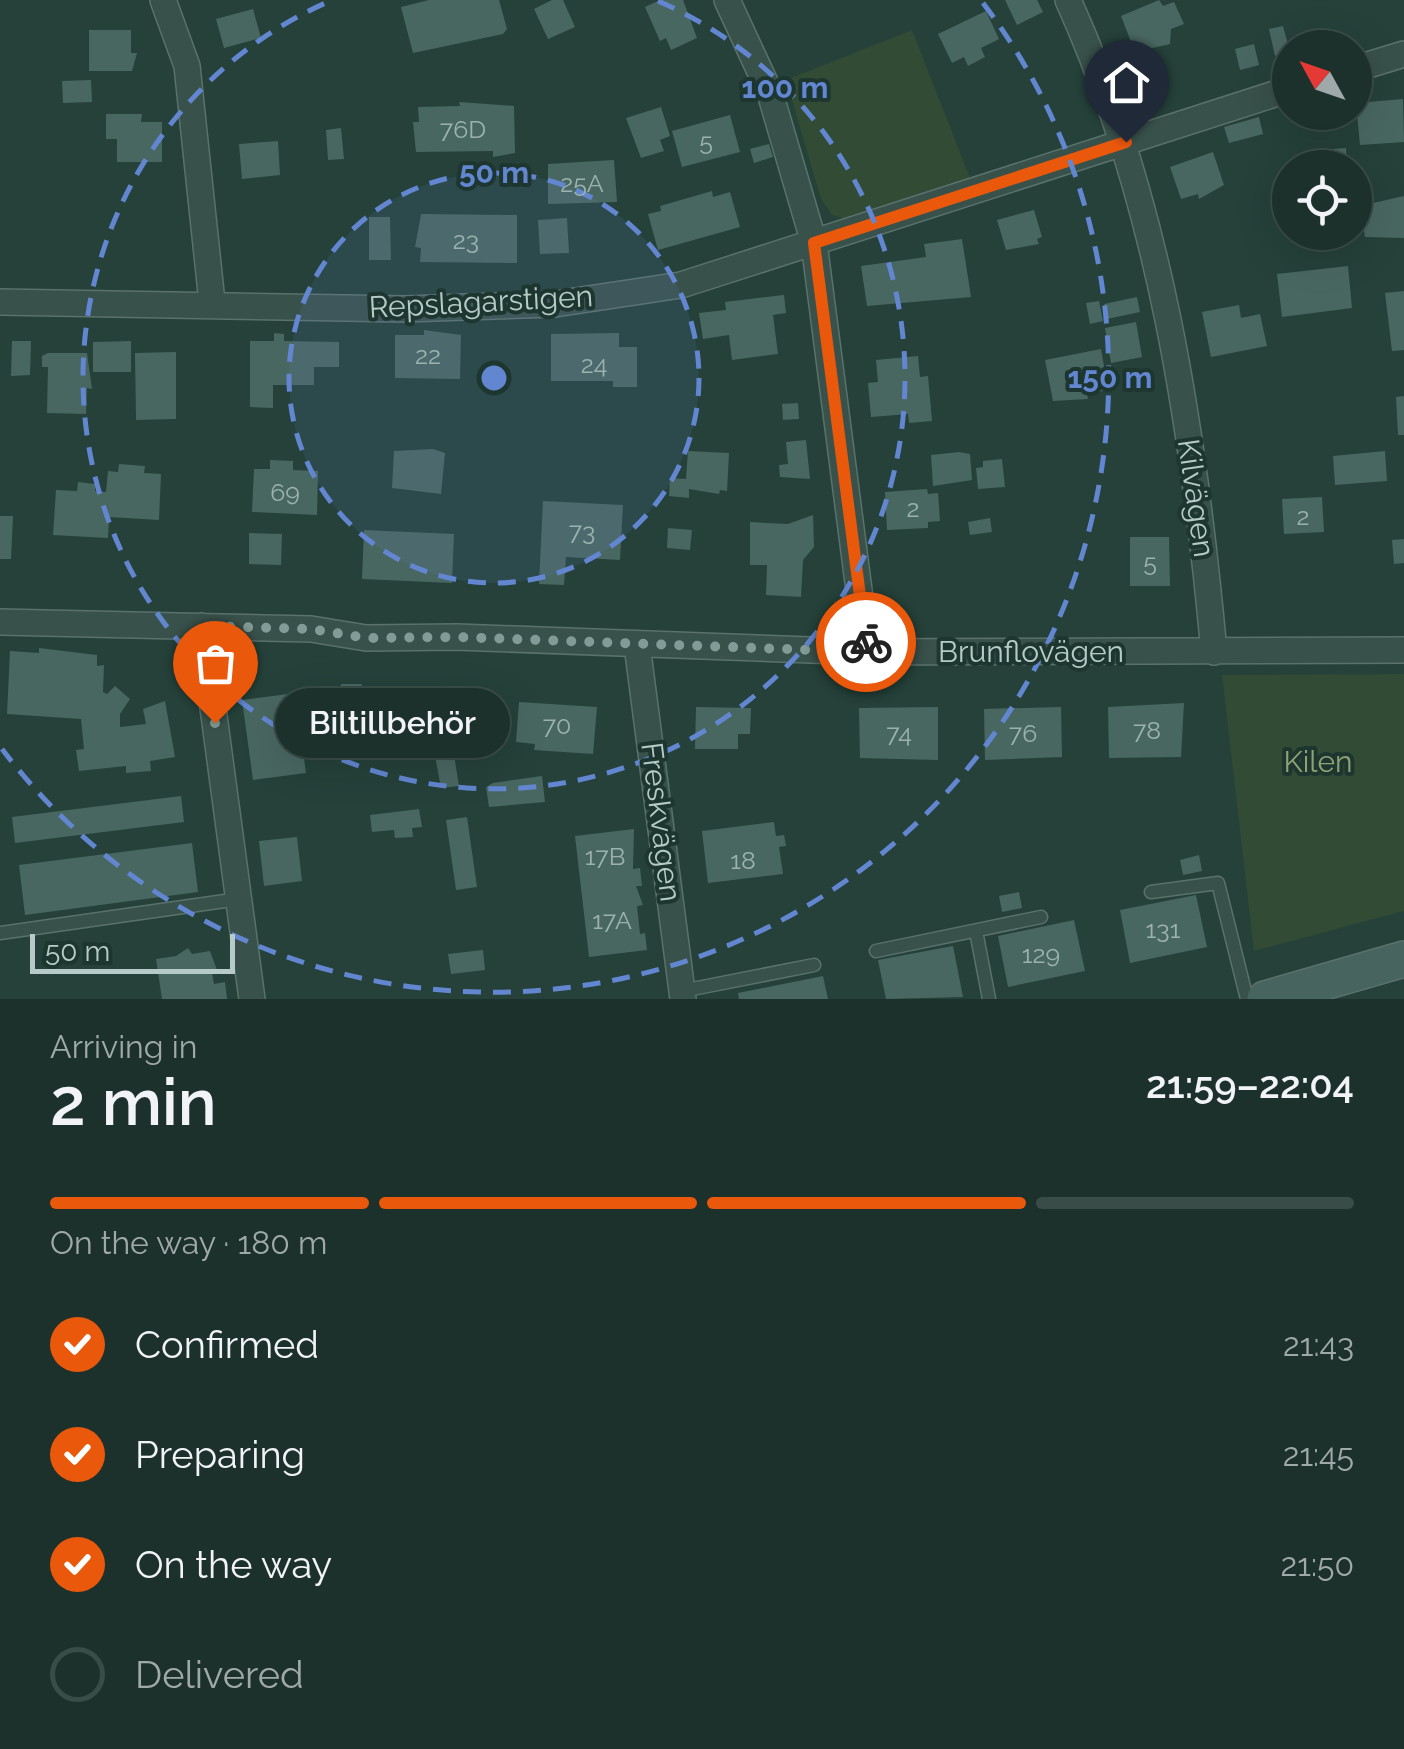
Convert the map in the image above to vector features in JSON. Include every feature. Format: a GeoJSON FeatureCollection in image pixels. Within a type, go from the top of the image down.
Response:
{"type":"FeatureCollection","features":[{"type":"Feature","properties":{"kind":"main road"},"geometry":{"type":"LineString","coordinates":[[1265,999],[1404,960]]}},
{"type":"Feature","properties":{"kind":"street"},"geometry":{"type":"LineString","coordinates":[[163,0],[187,66],[212,302]]}},
{"type":"Feature","properties":{"kind":"street"},"geometry":{"type":"LineString","coordinates":[[728,0],[770,92],[814,243],[867,652]]}},
{"type":"Feature","properties":{"kind":"street","name":"Kilvägen"},"geometry":{"type":"LineString","coordinates":[[1068,0],[1126,142],[1168,330],[1200,512],[1214,652]]}},
{"type":"Feature","properties":{"kind":"street"},"geometry":{"type":"LineString","coordinates":[[1372,64],[1404,54]]}},
{"type":"Feature","properties":{"kind":"street","name":"Repslagarstigen"},"geometry":{"type":"LineString","coordinates":[[0,302],[212,302],[405,309],[555,304],[681,285],[1272,95]]}},
{"type":"Feature","properties":{"kind":"street","name":"Brunflovägen"},"geometry":{"type":"LineString","coordinates":[[0,622],[311,629],[366,638],[457,637],[867,652],[1404,650]]}},
{"type":"Feature","properties":{"kind":"street"},"geometry":{"type":"LineString","coordinates":[[202,626],[252,999]]}},
{"type":"Feature","properties":{"kind":"street","name":"Freskvägen"},"geometry":{"type":"LineString","coordinates":[[637,645],[682,995]]}},
{"type":"Feature","properties":{"kind":"lane"},"geometry":{"type":"LineString","coordinates":[[1151,892],[1218,883],[1247,999]]}},
{"type":"Feature","properties":{"kind":"lane"},"geometry":{"type":"LineString","coordinates":[[0,933],[239,899]]}},
{"type":"Feature","properties":{"kind":"lane"},"geometry":{"type":"LineString","coordinates":[[876,951],[1041,917]]}},
{"type":"Feature","properties":{"kind":"lane"},"geometry":{"type":"LineString","coordinates":[[976,931],[989,999]]}},
{"type":"Feature","properties":{"kind":"lane"},"geometry":{"type":"LineString","coordinates":[[682,995],[814,965]]}},
{"type":"Feature","properties":{"kind":"green space"},"geometry":{"type":"Polygon","coordinates":[[[912,30],[970,178],[848,220],[832,215],[821,199],[786,80],[912,30]]]}},
{"type":"Feature","properties":{"kind":"green space","name":"Kilen"},"geometry":{"type":"Polygon","coordinates":[[[1404,674],[1404,911],[1254,951],[1222,675],[1404,674]]]}},
{"type":"Feature","properties":{"kind":"building"},"geometry":{"type":"Polygon","coordinates":[[[429,0],[499,0],[507,29],[503,34],[413,53],[401,7],[429,0]]]}},
{"type":"Feature","properties":{"kind":"building"},"geometry":{"type":"Polygon","coordinates":[[[552,0],[563,0],[575,27],[548,39],[534,9],[552,0]]]}},
{"type":"Feature","properties":{"kind":"building"},"geometry":{"type":"Polygon","coordinates":[[[660,0],[683,0],[697,38],[671,50],[666,38],[660,41],[645,7],[660,0]]]}},
{"type":"Feature","properties":{"kind":"building"},"geometry":{"type":"Polygon","coordinates":[[[1005,0],[1037,0],[1043,12],[1017,25],[1005,0]]]}},
{"type":"Feature","properties":{"kind":"building"},"geometry":{"type":"Polygon","coordinates":[[[1159,0],[1163,6],[1174,2],[1184,24],[1171,29],[1170,44],[1135,52],[1121,16],[1159,0]]]}},
{"type":"Feature","properties":{"kind":"building"},"geometry":{"type":"Polygon","coordinates":[[[253,9],[261,38],[224,48],[216,19],[253,9]]]}},
{"type":"Feature","properties":{"kind":"building"},"geometry":{"type":"Polygon","coordinates":[[[986,11],[999,39],[981,48],[985,57],[968,66],[964,57],[952,63],[938,34],[986,11]]]}},
{"type":"Feature","properties":{"kind":"building"},"geometry":{"type":"Polygon","coordinates":[[[89,30],[131,30],[131,53],[137,53],[132,71],[89,71],[89,30]]]}},
{"type":"Feature","properties":{"kind":"building"},"geometry":{"type":"Polygon","coordinates":[[[1254,44],[1259,65],[1240,70],[1235,49],[1254,44]]]}},
{"type":"Feature","properties":{"kind":"building"},"geometry":{"type":"Polygon","coordinates":[[[91,80],[92,102],[63,103],[62,81],[91,80]]]}},
{"type":"Feature","properties":{"kind":"building"},"geometry":{"type":"Polygon","coordinates":[[[1403,99],[1404,142],[1360,145],[1359,130],[1372,130],[1372,102],[1403,99]]]}},
{"type":"Feature","properties":{"kind":"building"},"geometry":{"type":"Polygon","coordinates":[[[459,102],[514,106],[515,153],[493,157],[493,151],[416,152],[413,122],[419,122],[418,107],[460,106],[459,102]]]}},
{"type":"Feature","properties":{"kind":"building"},"geometry":{"type":"Polygon","coordinates":[[[661,107],[670,136],[660,140],[664,151],[641,158],[626,118],[661,107]]]}},
{"type":"Feature","properties":{"kind":"building"},"geometry":{"type":"Polygon","coordinates":[[[106,114],[142,114],[141,122],[162,122],[162,162],[117,162],[117,139],[106,139],[106,114]]]}},
{"type":"Feature","properties":{"kind":"building"},"geometry":{"type":"Polygon","coordinates":[[[730,115],[740,152],[682,167],[672,131],[730,115]]]}},
{"type":"Feature","properties":{"kind":"building"},"geometry":{"type":"Polygon","coordinates":[[[1259,117],[1263,134],[1229,143],[1224,127],[1259,117]]]}},
{"type":"Feature","properties":{"kind":"building"},"geometry":{"type":"Polygon","coordinates":[[[341,128],[344,159],[328,160],[326,130],[341,128]]]}},
{"type":"Feature","properties":{"kind":"building"},"geometry":{"type":"Polygon","coordinates":[[[278,141],[280,175],[242,179],[239,144],[278,141]]]}},
{"type":"Feature","properties":{"kind":"building"},"geometry":{"type":"Polygon","coordinates":[[[769,144],[773,157],[754,163],[750,149],[769,144]]]}},
{"type":"Feature","properties":{"kind":"building"},"geometry":{"type":"Polygon","coordinates":[[[1213,152],[1224,185],[1199,199],[1198,194],[1181,199],[1170,167],[1213,152]]]}},
{"type":"Feature","properties":{"kind":"building"},"geometry":{"type":"Polygon","coordinates":[[[614,160],[617,202],[548,204],[548,164],[614,160]]]}},
{"type":"Feature","properties":{"kind":"building"},"geometry":{"type":"Polygon","coordinates":[[[712,191],[713,197],[730,192],[740,227],[658,250],[648,214],[661,211],[660,206],[712,191]]]}},
{"type":"Feature","properties":{"kind":"building"},"geometry":{"type":"Polygon","coordinates":[[[1404,196],[1404,238],[1372,237],[1372,203],[1404,196]]]}},
{"type":"Feature","properties":{"kind":"building"},"geometry":{"type":"Polygon","coordinates":[[[1034,210],[1042,237],[1037,239],[1039,244],[1006,250],[997,220],[1034,210]]]}},
{"type":"Feature","properties":{"kind":"building"},"geometry":{"type":"Polygon","coordinates":[[[421,214],[517,215],[517,263],[420,262],[421,248],[415,247],[421,214]]]}},
{"type":"Feature","properties":{"kind":"building"},"geometry":{"type":"Polygon","coordinates":[[[369,217],[390,217],[391,260],[369,260],[369,217]]]}},
{"type":"Feature","properties":{"kind":"building"},"geometry":{"type":"Polygon","coordinates":[[[567,218],[569,253],[540,254],[538,220],[567,218]]]}},
{"type":"Feature","properties":{"kind":"building"},"geometry":{"type":"Polygon","coordinates":[[[962,239],[971,297],[867,306],[861,266],[926,257],[924,244],[962,239]]]}},
{"type":"Feature","properties":{"kind":"building"},"geometry":{"type":"Polygon","coordinates":[[[1348,266],[1352,308],[1282,317],[1277,274],[1348,266]]]}},
{"type":"Feature","properties":{"kind":"building"},"geometry":{"type":"Polygon","coordinates":[[[1404,291],[1404,350],[1392,351],[1385,293],[1404,291]]]}},
{"type":"Feature","properties":{"kind":"building"},"geometry":{"type":"Polygon","coordinates":[[[784,295],[786,313],[773,315],[778,354],[732,360],[729,335],[703,339],[699,313],[726,310],[725,302],[784,295]]]}},
{"type":"Feature","properties":{"kind":"building"},"geometry":{"type":"Polygon","coordinates":[[[1137,297],[1140,312],[1107,319],[1104,304],[1137,297]]]}},
{"type":"Feature","properties":{"kind":"building"},"geometry":{"type":"Polygon","coordinates":[[[1099,301],[1103,321],[1090,324],[1086,303],[1099,301]]]}},
{"type":"Feature","properties":{"kind":"building"},"geometry":{"type":"Polygon","coordinates":[[[1239,305],[1241,318],[1260,314],[1267,346],[1211,357],[1202,312],[1239,305]]]}},
{"type":"Feature","properties":{"kind":"building"},"geometry":{"type":"Polygon","coordinates":[[[1136,322],[1142,357],[1111,363],[1105,328],[1136,322]]]}},
{"type":"Feature","properties":{"kind":"building"},"geometry":{"type":"Polygon","coordinates":[[[424,330],[461,335],[460,379],[395,378],[395,335],[424,335],[424,330]]]}},
{"type":"Feature","properties":{"kind":"building"},"geometry":{"type":"Polygon","coordinates":[[[274,333],[284,334],[284,341],[339,342],[339,367],[314,367],[314,385],[273,385],[273,408],[250,407],[250,341],[274,341],[274,333]]]}},
{"type":"Feature","properties":{"kind":"building"},"geometry":{"type":"Polygon","coordinates":[[[619,333],[619,347],[637,347],[637,387],[613,387],[613,381],[551,381],[551,334],[619,333]]]}},
{"type":"Feature","properties":{"kind":"building"},"geometry":{"type":"Polygon","coordinates":[[[12,341],[31,341],[30,375],[11,376],[12,341]]]}},
{"type":"Feature","properties":{"kind":"building"},"geometry":{"type":"Polygon","coordinates":[[[131,341],[131,372],[93,372],[93,342],[131,341]]]}},
{"type":"Feature","properties":{"kind":"building"},"geometry":{"type":"Polygon","coordinates":[[[1101,349],[1108,390],[1087,394],[1088,399],[1053,401],[1045,360],[1101,349]]]}},
{"type":"Feature","properties":{"kind":"building"},"geometry":{"type":"Polygon","coordinates":[[[176,352],[176,419],[136,420],[135,353],[176,352]]]}},
{"type":"Feature","properties":{"kind":"building"},"geometry":{"type":"Polygon","coordinates":[[[87,353],[92,389],[87,388],[86,414],[47,413],[48,367],[42,367],[42,356],[87,353]]]}},
{"type":"Feature","properties":{"kind":"building"},"geometry":{"type":"Polygon","coordinates":[[[918,356],[920,377],[928,376],[932,421],[909,423],[908,414],[871,417],[868,383],[878,382],[876,360],[918,356]]]}},
{"type":"Feature","properties":{"kind":"building"},"geometry":{"type":"Polygon","coordinates":[[[1404,396],[1404,435],[1398,435],[1396,397],[1404,396]]]}},
{"type":"Feature","properties":{"kind":"building"},"geometry":{"type":"Polygon","coordinates":[[[798,403],[799,419],[783,420],[782,404],[798,403]]]}},
{"type":"Feature","properties":{"kind":"building"},"geometry":{"type":"Polygon","coordinates":[[[806,440],[810,479],[780,477],[779,465],[788,464],[786,442],[806,440]]]}},
{"type":"Feature","properties":{"kind":"building"},"geometry":{"type":"Polygon","coordinates":[[[433,449],[445,453],[441,494],[392,488],[394,451],[433,449]]]}},
{"type":"Feature","properties":{"kind":"building"},"geometry":{"type":"Polygon","coordinates":[[[688,451],[729,453],[727,491],[720,490],[719,494],[689,489],[689,498],[669,496],[670,478],[686,479],[688,451]]]}},
{"type":"Feature","properties":{"kind":"building"},"geometry":{"type":"Polygon","coordinates":[[[1385,451],[1387,481],[1335,485],[1333,456],[1385,451]]]}},
{"type":"Feature","properties":{"kind":"building"},"geometry":{"type":"Polygon","coordinates":[[[970,454],[972,480],[933,486],[931,455],[970,454]]]}},
{"type":"Feature","properties":{"kind":"building"},"geometry":{"type":"Polygon","coordinates":[[[1002,459],[1005,487],[978,489],[976,468],[983,467],[983,461],[1002,459]]]}},
{"type":"Feature","properties":{"kind":"building"},"geometry":{"type":"Polygon","coordinates":[[[270,460],[293,461],[293,470],[318,471],[317,515],[252,512],[254,469],[270,469],[270,460]]]}},
{"type":"Feature","properties":{"kind":"building"},"geometry":{"type":"Polygon","coordinates":[[[119,464],[145,466],[144,473],[161,474],[159,520],[109,517],[108,538],[53,535],[56,490],[77,491],[78,482],[95,484],[95,491],[106,492],[108,471],[118,472],[119,464]]]}},
{"type":"Feature","properties":{"kind":"building"},"geometry":{"type":"Polygon","coordinates":[[[927,489],[928,494],[938,493],[940,521],[928,522],[928,528],[887,530],[885,492],[927,489]]]}},
{"type":"Feature","properties":{"kind":"building"},"geometry":{"type":"Polygon","coordinates":[[[1322,497],[1324,532],[1284,534],[1282,499],[1322,497]]]}},
{"type":"Feature","properties":{"kind":"building"},"geometry":{"type":"Polygon","coordinates":[[[543,501],[623,505],[620,560],[566,557],[564,585],[539,584],[543,501]]]}},
{"type":"Feature","properties":{"kind":"building"},"geometry":{"type":"Polygon","coordinates":[[[813,515],[814,547],[803,560],[801,597],[766,595],[767,565],[750,565],[750,522],[788,524],[813,515]]]}},
{"type":"Feature","properties":{"kind":"building"},"geometry":{"type":"Polygon","coordinates":[[[0,516],[13,516],[11,559],[0,559],[0,516]]]}},
{"type":"Feature","properties":{"kind":"building"},"geometry":{"type":"Polygon","coordinates":[[[990,518],[992,532],[970,535],[968,522],[990,518]]]}},
{"type":"Feature","properties":{"kind":"building"},"geometry":{"type":"Polygon","coordinates":[[[668,528],[692,530],[690,550],[667,548],[668,528]]]}},
{"type":"Feature","properties":{"kind":"building"},"geometry":{"type":"Polygon","coordinates":[[[364,530],[454,534],[452,583],[362,579],[364,530]]]}},
{"type":"Feature","properties":{"kind":"building"},"geometry":{"type":"Polygon","coordinates":[[[249,533],[282,534],[281,565],[249,564],[249,533]]]}},
{"type":"Feature","properties":{"kind":"building"},"geometry":{"type":"Polygon","coordinates":[[[1130,537],[1169,537],[1170,586],[1130,586],[1130,537]]]}},
{"type":"Feature","properties":{"kind":"building"},"geometry":{"type":"Polygon","coordinates":[[[1404,539],[1404,563],[1394,564],[1392,540],[1404,539]]]}},
{"type":"Feature","properties":{"kind":"building"},"geometry":{"type":"Polygon","coordinates":[[[39,648],[97,655],[97,666],[104,665],[103,692],[107,694],[115,686],[130,699],[120,714],[120,727],[146,724],[143,709],[165,701],[175,757],[150,761],[151,771],[126,773],[126,766],[79,771],[76,750],[84,749],[81,719],[7,714],[10,651],[39,653],[39,648]]]}},
{"type":"Feature","properties":{"kind":"building"},"geometry":{"type":"Polygon","coordinates":[[[341,684],[362,684],[361,699],[412,701],[410,745],[355,743],[356,717],[339,716],[341,684]]]}},
{"type":"Feature","properties":{"kind":"building"},"geometry":{"type":"Polygon","coordinates":[[[295,693],[306,773],[253,780],[242,700],[295,693]]]}},
{"type":"Feature","properties":{"kind":"building"},"geometry":{"type":"Polygon","coordinates":[[[519,702],[597,707],[593,754],[534,750],[535,744],[516,742],[519,702]]]}},
{"type":"Feature","properties":{"kind":"building"},"geometry":{"type":"Polygon","coordinates":[[[1184,703],[1181,757],[1109,758],[1108,707],[1184,703]]]}},
{"type":"Feature","properties":{"kind":"building"},"geometry":{"type":"Polygon","coordinates":[[[696,707],[751,708],[750,734],[738,734],[738,749],[695,749],[696,707]]]}},
{"type":"Feature","properties":{"kind":"building"},"geometry":{"type":"Polygon","coordinates":[[[938,707],[938,760],[860,758],[859,708],[938,707]]]}},
{"type":"Feature","properties":{"kind":"building"},"geometry":{"type":"Polygon","coordinates":[[[1061,707],[1062,757],[985,760],[984,709],[1061,707]]]}},
{"type":"Feature","properties":{"kind":"building"},"geometry":{"type":"Polygon","coordinates":[[[452,742],[459,786],[441,788],[433,745],[452,742]]]}},
{"type":"Feature","properties":{"kind":"building"},"geometry":{"type":"Polygon","coordinates":[[[542,776],[545,802],[489,807],[486,787],[542,776]]]}},
{"type":"Feature","properties":{"kind":"building"},"geometry":{"type":"Polygon","coordinates":[[[181,796],[184,822],[15,843],[12,817],[181,796]]]}},
{"type":"Feature","properties":{"kind":"building"},"geometry":{"type":"Polygon","coordinates":[[[419,809],[422,827],[412,828],[413,837],[395,838],[394,830],[372,832],[370,815],[419,809]]]}},
{"type":"Feature","properties":{"kind":"building"},"geometry":{"type":"Polygon","coordinates":[[[467,817],[477,887],[456,890],[446,820],[467,817]]]}},
{"type":"Feature","properties":{"kind":"building"},"geometry":{"type":"Polygon","coordinates":[[[774,822],[776,836],[784,835],[786,846],[779,847],[783,874],[708,883],[702,831],[774,822]]]}},
{"type":"Feature","properties":{"kind":"building"},"geometry":{"type":"Polygon","coordinates":[[[634,829],[633,869],[640,868],[642,886],[636,886],[643,905],[637,906],[640,934],[645,933],[647,950],[589,957],[575,836],[634,829]]]}},
{"type":"Feature","properties":{"kind":"building"},"geometry":{"type":"Polygon","coordinates":[[[297,837],[302,881],[264,886],[259,841],[297,837]]]}},
{"type":"Feature","properties":{"kind":"building"},"geometry":{"type":"Polygon","coordinates":[[[192,843],[198,892],[25,915],[19,865],[192,843]]]}},
{"type":"Feature","properties":{"kind":"building"},"geometry":{"type":"Polygon","coordinates":[[[1199,855],[1202,871],[1183,875],[1180,860],[1199,855]]]}},
{"type":"Feature","properties":{"kind":"building"},"geometry":{"type":"Polygon","coordinates":[[[1019,892],[1022,908],[1002,912],[999,896],[1019,892]]]}},
{"type":"Feature","properties":{"kind":"building"},"geometry":{"type":"Polygon","coordinates":[[[1196,895],[1207,947],[1130,963],[1120,910],[1196,895]]]}},
{"type":"Feature","properties":{"kind":"building"},"geometry":{"type":"Polygon","coordinates":[[[1074,920],[1085,971],[1008,987],[998,936],[1074,920]]]}},
{"type":"Feature","properties":{"kind":"building"},"geometry":{"type":"Polygon","coordinates":[[[953,946],[963,997],[886,999],[878,960],[953,946]]]}},
{"type":"Feature","properties":{"kind":"building"},"geometry":{"type":"Polygon","coordinates":[[[188,948],[192,954],[210,951],[217,970],[212,973],[214,984],[225,982],[227,999],[162,999],[156,959],[176,956],[188,948]]]}},
{"type":"Feature","properties":{"kind":"building"},"geometry":{"type":"Polygon","coordinates":[[[483,950],[485,970],[451,974],[448,954],[483,950]]]}},
{"type":"Feature","properties":{"kind":"building"},"geometry":{"type":"Polygon","coordinates":[[[823,976],[828,999],[739,999],[738,993],[823,976]]]}},
{"type":"Feature","properties":{"kind":"way so far"},"geometry":{"type":"LineString","coordinates":[[215,723],[202,626],[311,629],[366,638],[457,637],[867,652],[866,642]]}},
{"type":"Feature","properties":{"kind":"place","name":"Biltillbehör"},"geometry":{"type":"Point","coordinates":[215,723]}},
{"type":"Feature","properties":{"kind":"route"},"geometry":{"type":"LineString","coordinates":[[866,642],[814,243],[1126,142]]}}]}
